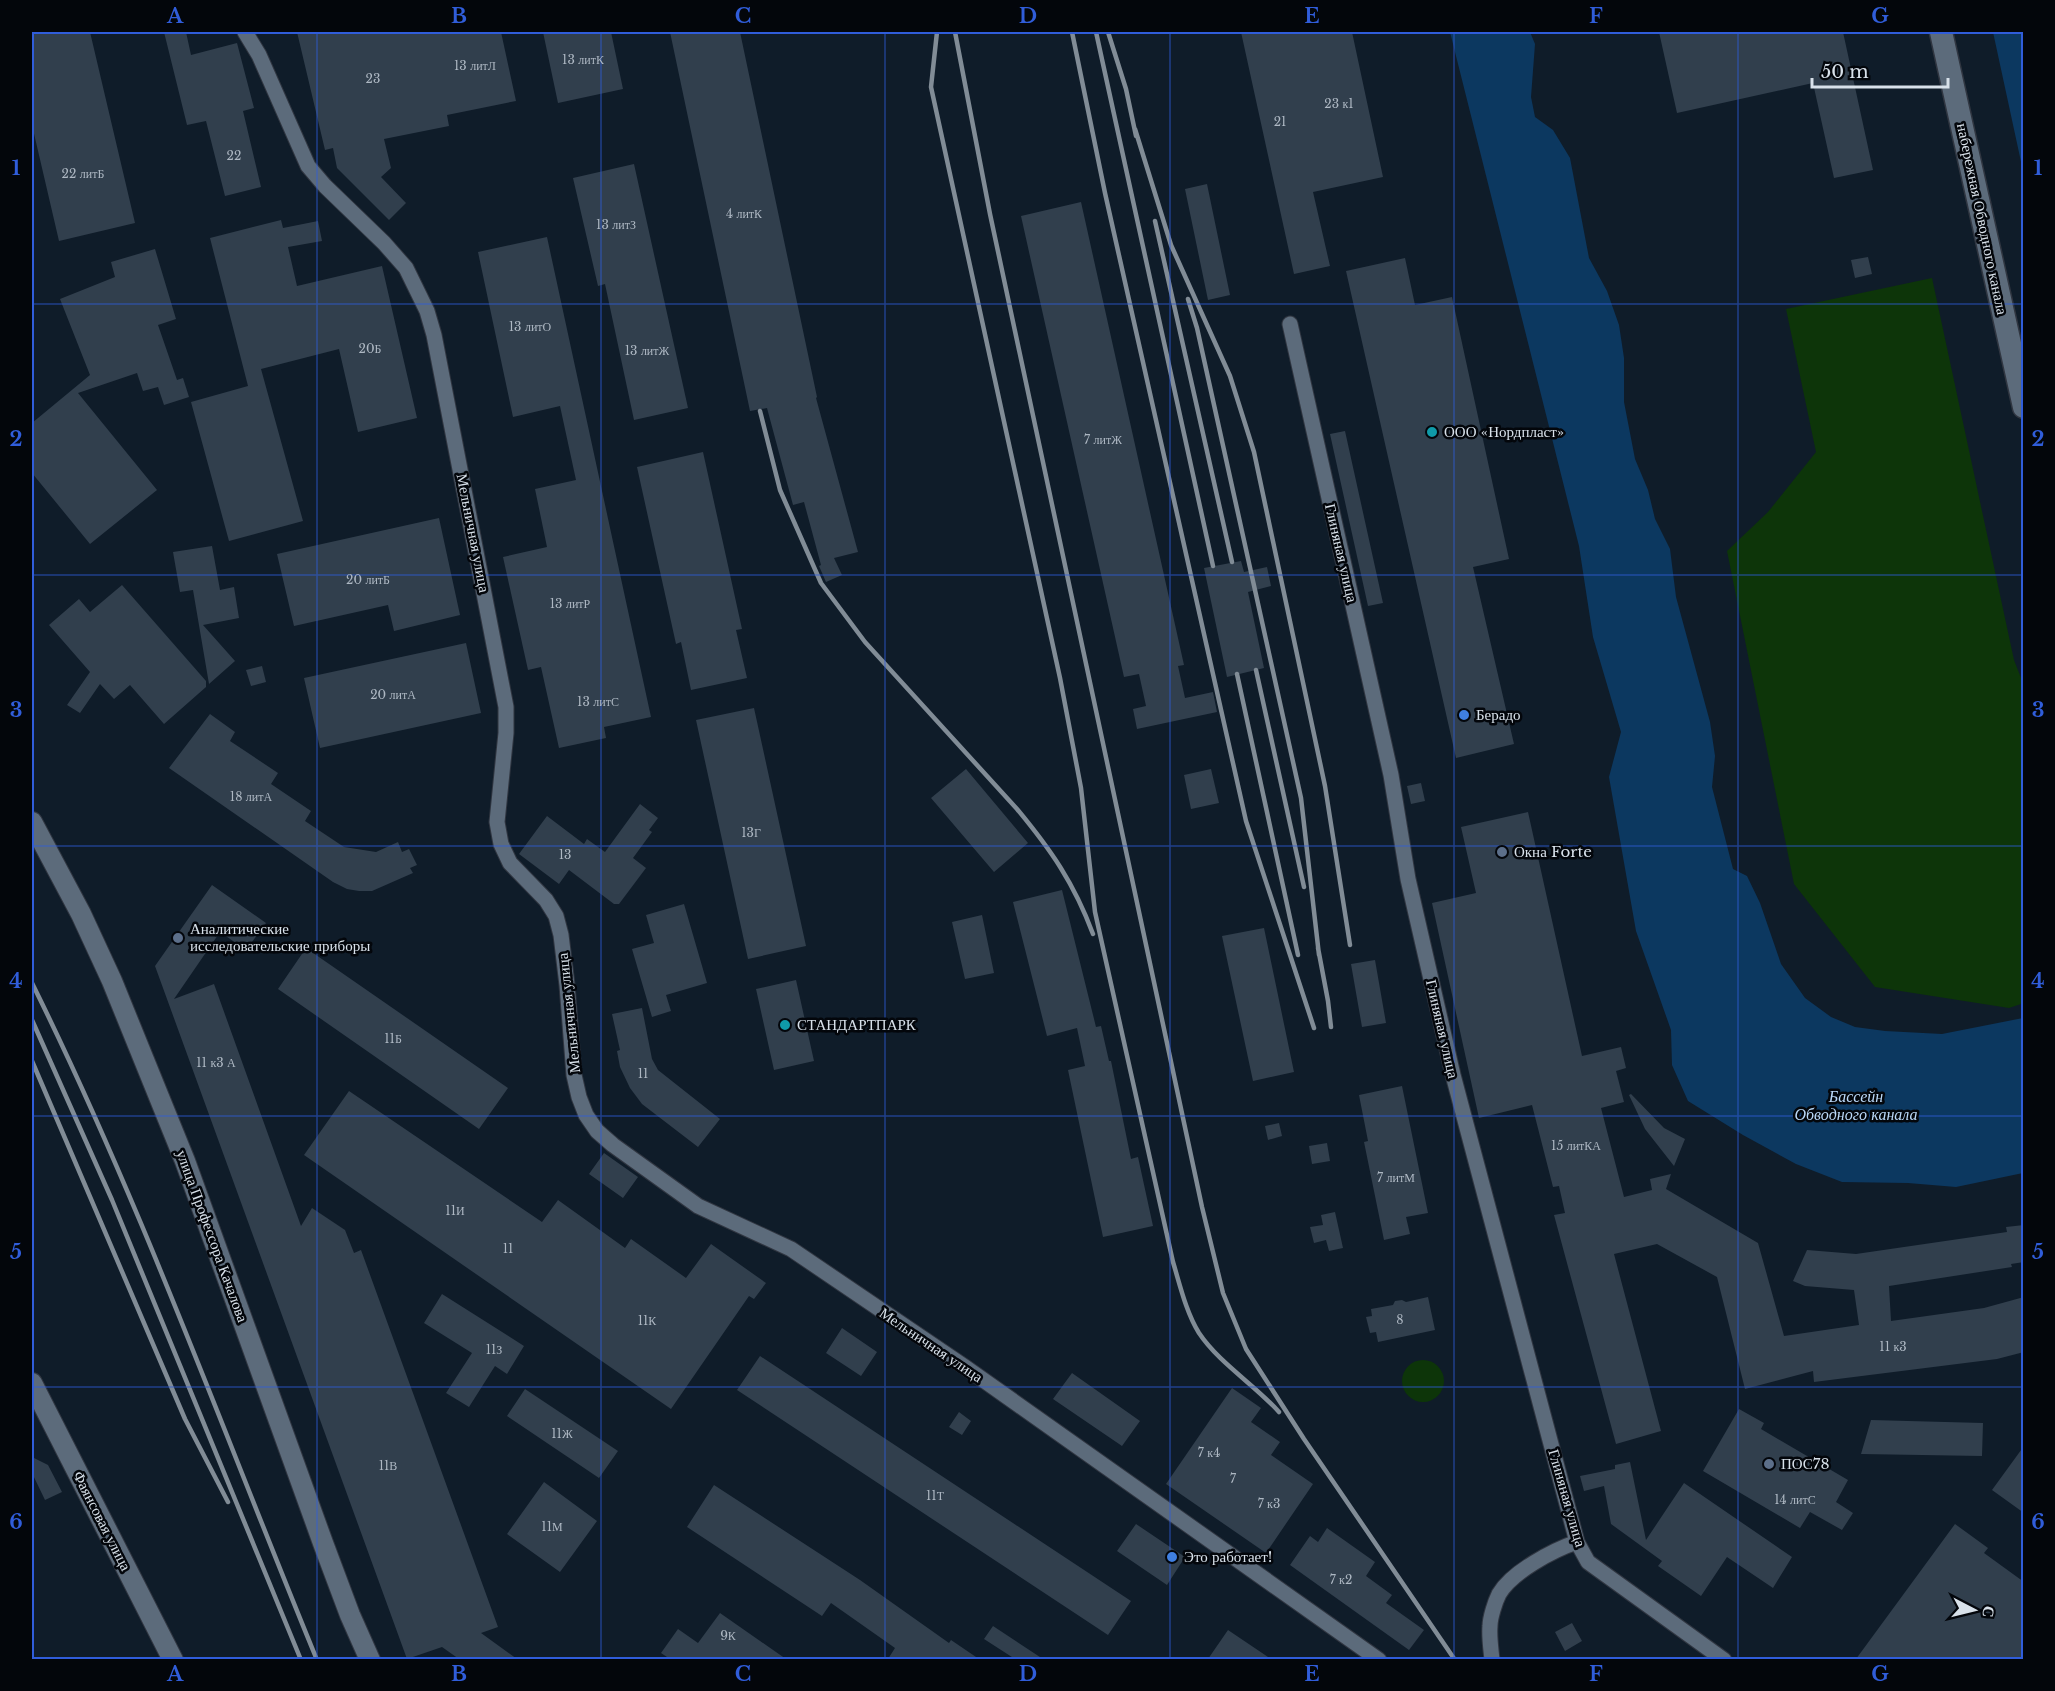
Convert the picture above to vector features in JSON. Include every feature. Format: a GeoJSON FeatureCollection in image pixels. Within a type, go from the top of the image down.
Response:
{"type":"FeatureCollection","features":[{"type":"Feature","properties":{"kind":"main road","name":"набережная Обводного канала"},"geometry":{"type":"LineString","coordinates":[[1941,32],[2024,407]]}},
{"type":"Feature","properties":{"kind":"street","name":"Мельничная улица"},"geometry":{"type":"LineString","coordinates":[[245,32],[259,56],[308,166],[406,268],[424,306],[434,335],[506,707],[506,733],[497,822],[501,844],[510,863],[546,900],[556,916],[561,935],[567,985],[574,1075],[586,1115],[597,1131],[698,1206],[762,1235],[801,1256],[975,1374],[1379,1659]]}},
{"type":"Feature","properties":{"kind":"street","name":"Глиняная улица"},"geometry":{"type":"LineString","coordinates":[[1290,324],[1391,775],[1408,879],[1453,1075],[1577,1542],[1588,1562],[1724,1659]]}},
{"type":"Feature","properties":{"kind":"street","name":"улица Профессора Качалова"},"geometry":{"type":"LineString","coordinates":[[32,822],[91,935],[112,981],[181,1150],[323,1543],[369,1659]]}},
{"type":"Feature","properties":{"kind":"street","name":"Фаянсовая улица"},"geometry":{"type":"LineString","coordinates":[[32,1383],[173,1659]]}},
{"type":"Feature","properties":{"kind":"street"},"geometry":{"type":"LineString","coordinates":[[1492,1659],[1490,1626],[1499,1595],[1514,1578],[1549,1554],[1560,1547],[1577,1542]]}},
{"type":"Feature","properties":{"kind":"green space"},"geometry":{"type":"Polygon","coordinates":[[[1932,278],[2014,660],[2023,683],[2024,1003],[2009,1008],[1875,987],[1794,884],[1727,551],[1768,512],[1816,452],[1786,309],[1932,278]]]}},
{"type":"Feature","properties":{"kind":"green space"},"geometry":{"type":"Polygon","coordinates":[[[1423,1360],[1431,1361],[1438,1366],[1443,1373],[1443,1389],[1438,1396],[1431,1401],[1423,1402],[1415,1401],[1408,1396],[1403,1389],[1402,1381],[1403,1373],[1408,1366],[1415,1361],[1423,1360]]]}},
{"type":"Feature","properties":{"kind":"water","name":"Бассейн Обводного канала"},"geometry":{"type":"Polygon","coordinates":[[[1450,32],[1530,32],[1535,44],[1531,97],[1535,117],[1553,130],[1570,158],[1589,258],[1607,291],[1619,325],[1624,358],[1624,402],[1635,459],[1648,490],[1655,519],[1670,549],[1676,597],[1710,722],[1715,756],[1712,787],[1733,869],[1747,876],[1760,903],[1781,964],[1805,998],[1831,1017],[1855,1027],[1942,1034],[2023,1018],[2023,1173],[1956,1187],[1908,1183],[1842,1182],[1796,1164],[1688,1101],[1672,1065],[1671,1030],[1636,931],[1609,777],[1621,732],[1593,637],[1579,546],[1450,32]]]}},
{"type":"Feature","properties":{"kind":"water"},"geometry":{"type":"Polygon","coordinates":[[[1993,32],[2023,32],[2023,171],[1993,32]]]}},
{"type":"Feature","properties":{"kind":"building"},"geometry":{"type":"Polygon","coordinates":[[[32,32],[90,32],[135,223],[59,241],[32,125],[32,32]]]}},
{"type":"Feature","properties":{"kind":"building"},"geometry":{"type":"Polygon","coordinates":[[[164,32],[186,32],[191,55],[237,43],[254,108],[243,111],[261,187],[225,196],[206,121],[187,125],[164,32]]]}},
{"type":"Feature","properties":{"kind":"building"},"geometry":{"type":"Polygon","coordinates":[[[297,32],[501,32],[516,101],[447,115],[449,126],[384,139],[391,168],[381,177],[406,203],[389,220],[337,168],[333,148],[325,150],[297,32]]]}},
{"type":"Feature","properties":{"kind":"building"},"geometry":{"type":"Polygon","coordinates":[[[543,32],[611,32],[623,89],[558,103],[543,32]]]}},
{"type":"Feature","properties":{"kind":"building"},"geometry":{"type":"Polygon","coordinates":[[[670,32],[740,32],[816,398],[858,552],[834,558],[842,575],[826,582],[819,566],[821,565],[804,502],[793,505],[767,408],[750,411],[670,32]]]}},
{"type":"Feature","properties":{"kind":"building"},"geometry":{"type":"Polygon","coordinates":[[[1241,32],[1352,32],[1383,177],[1313,192],[1330,266],[1294,274],[1241,32]]]}},
{"type":"Feature","properties":{"kind":"building"},"geometry":{"type":"Polygon","coordinates":[[[1659,32],[1843,32],[1873,170],[1834,178],[1813,83],[1677,113],[1659,32]]]}},
{"type":"Feature","properties":{"kind":"building"},"geometry":{"type":"Polygon","coordinates":[[[634,164],[688,408],[634,420],[605,284],[598,286],[573,178],[634,164]]]}},
{"type":"Feature","properties":{"kind":"building"},"geometry":{"type":"Polygon","coordinates":[[[1207,184],[1230,295],[1208,300],[1185,189],[1207,184]]]}},
{"type":"Feature","properties":{"kind":"building"},"geometry":{"type":"Polygon","coordinates":[[[1081,202],[1184,665],[1178,666],[1185,698],[1213,692],[1217,712],[1137,729],[1133,709],[1146,706],[1139,674],[1124,677],[1021,216],[1081,202]]]}},
{"type":"Feature","properties":{"kind":"building"},"geometry":{"type":"Polygon","coordinates":[[[281,220],[283,228],[318,221],[322,241],[288,247],[297,286],[382,266],[417,418],[358,432],[339,349],[261,369],[303,521],[229,541],[191,402],[248,386],[210,238],[281,220]]]}},
{"type":"Feature","properties":{"kind":"building"},"geometry":{"type":"Polygon","coordinates":[[[547,237],[651,717],[604,727],[606,738],[559,748],[541,667],[528,670],[503,557],[547,547],[535,489],[576,480],[560,406],[513,417],[478,252],[547,237]]]}},
{"type":"Feature","properties":{"kind":"building"},"geometry":{"type":"Polygon","coordinates":[[[155,249],[176,319],[158,325],[177,380],[183,378],[189,397],[164,405],[158,387],[143,391],[137,373],[78,393],[157,490],[90,544],[32,473],[32,423],[90,375],[60,299],[115,277],[111,262],[155,249]]]}},
{"type":"Feature","properties":{"kind":"building"},"geometry":{"type":"Polygon","coordinates":[[[1868,257],[1872,274],[1855,278],[1851,260],[1868,257]]]}},
{"type":"Feature","properties":{"kind":"building","name":"ООО «Нордпласт»"},"geometry":{"type":"Polygon","coordinates":[[[1405,258],[1415,305],[1452,297],[1509,559],[1473,567],[1514,744],[1456,758],[1346,271],[1405,258]]]}},
{"type":"Feature","properties":{"kind":"building"},"geometry":{"type":"Polygon","coordinates":[[[1345,431],[1383,603],[1368,606],[1330,434],[1345,431]]]}},
{"type":"Feature","properties":{"kind":"building"},"geometry":{"type":"Polygon","coordinates":[[[703,452],[742,629],[736,630],[747,678],[691,690],[681,642],[676,644],[637,467],[703,452]]]}},
{"type":"Feature","properties":{"kind":"building"},"geometry":{"type":"Polygon","coordinates":[[[439,518],[460,615],[394,631],[388,605],[294,626],[277,554],[439,518]]]}},
{"type":"Feature","properties":{"kind":"building"},"geometry":{"type":"Polygon","coordinates":[[[212,546],[220,590],[234,587],[239,618],[203,625],[235,661],[209,684],[193,590],[180,592],[173,552],[212,546]]]}},
{"type":"Feature","properties":{"kind":"building"},"geometry":{"type":"Polygon","coordinates":[[[1241,561],[1244,572],[1267,567],[1271,586],[1248,592],[1264,668],[1227,677],[1204,568],[1241,561]]]}},
{"type":"Feature","properties":{"kind":"building"},"geometry":{"type":"Polygon","coordinates":[[[122,585],[206,681],[206,687],[164,724],[130,685],[114,699],[100,684],[80,713],[67,705],[90,672],[49,625],[79,599],[90,612],[122,585]]]}},
{"type":"Feature","properties":{"kind":"building"},"geometry":{"type":"Polygon","coordinates":[[[466,643],[481,713],[320,748],[304,678],[466,643]]]}},
{"type":"Feature","properties":{"kind":"building"},"geometry":{"type":"Polygon","coordinates":[[[262,666],[266,682],[251,686],[246,670],[262,666]]]}},
{"type":"Feature","properties":{"kind":"building"},"geometry":{"type":"Polygon","coordinates":[[[754,708],[806,946],[748,959],[696,720],[754,708]]]}},
{"type":"Feature","properties":{"kind":"building"},"geometry":{"type":"Polygon","coordinates":[[[210,714],[235,732],[230,741],[278,773],[271,784],[311,811],[305,821],[344,847],[376,852],[398,842],[402,852],[409,849],[417,865],[410,868],[413,873],[372,891],[347,889],[333,882],[169,768],[210,714]]]}},
{"type":"Feature","properties":{"kind":"building"},"geometry":{"type":"Polygon","coordinates":[[[966,769],[1028,843],[994,872],[931,798],[966,769]]]}},
{"type":"Feature","properties":{"kind":"building"},"geometry":{"type":"Polygon","coordinates":[[[1211,769],[1219,803],[1191,809],[1184,775],[1211,769]]]}},
{"type":"Feature","properties":{"kind":"building"},"geometry":{"type":"Polygon","coordinates":[[[1421,783],[1425,801],[1411,804],[1407,786],[1421,783]]]}},
{"type":"Feature","properties":{"kind":"building"},"geometry":{"type":"Polygon","coordinates":[[[640,804],[658,818],[649,830],[652,832],[633,858],[646,868],[619,904],[614,904],[569,870],[559,884],[519,854],[547,816],[584,844],[587,839],[605,852],[640,804]]]}},
{"type":"Feature","properties":{"kind":"building"},"geometry":{"type":"Polygon","coordinates":[[[1528,812],[1582,1056],[1621,1047],[1626,1068],[1616,1071],[1624,1102],[1601,1108],[1624,1197],[1652,1190],[1650,1179],[1671,1174],[1666,1189],[1758,1243],[1784,1336],[1859,1325],[1854,1290],[1805,1286],[1793,1281],[1807,1250],[1856,1254],[2007,1232],[2006,1227],[2024,1225],[2024,1262],[2011,1264],[2012,1267],[1889,1286],[1891,1321],[1984,1308],[2024,1297],[2024,1352],[1997,1359],[1814,1382],[1813,1371],[1745,1389],[1717,1277],[1657,1244],[1614,1254],[1661,1431],[1616,1444],[1554,1215],[1565,1213],[1559,1186],[1553,1187],[1532,1105],[1479,1118],[1432,903],[1476,893],[1461,827],[1528,812]]]}},
{"type":"Feature","properties":{"kind":"building"},"geometry":{"type":"Polygon","coordinates":[[[212,885],[266,923],[246,950],[220,932],[174,999],[214,984],[301,1226],[312,1208],[345,1230],[354,1253],[361,1250],[498,1627],[481,1633],[517,1659],[459,1659],[442,1647],[407,1659],[155,966],[212,885]]]}},
{"type":"Feature","properties":{"kind":"building"},"geometry":{"type":"Polygon","coordinates":[[[1062,890],[1096,1027],[1101,1026],[1109,1061],[1111,1061],[1131,1159],[1138,1157],[1153,1226],[1103,1237],[1068,1070],[1085,1066],[1077,1028],[1047,1036],[1013,902],[1062,890]]]}},
{"type":"Feature","properties":{"kind":"building"},"geometry":{"type":"Polygon","coordinates":[[[684,904],[707,983],[666,995],[671,1011],[652,1017],[632,949],[654,943],[646,915],[684,904]]]}},
{"type":"Feature","properties":{"kind":"building"},"geometry":{"type":"Polygon","coordinates":[[[982,915],[994,973],[965,979],[952,922],[982,915]]]}},
{"type":"Feature","properties":{"kind":"building"},"geometry":{"type":"Polygon","coordinates":[[[1264,928],[1294,1072],[1253,1081],[1222,936],[1264,928]]]}},
{"type":"Feature","properties":{"kind":"building"},"geometry":{"type":"Polygon","coordinates":[[[306,948],[508,1088],[479,1129],[278,989],[306,948]]]}},
{"type":"Feature","properties":{"kind":"building"},"geometry":{"type":"Polygon","coordinates":[[[1375,960],[1386,1023],[1362,1027],[1351,964],[1375,960]]]}},
{"type":"Feature","properties":{"kind":"building","name":"СТАНДАРТПАРК"},"geometry":{"type":"Polygon","coordinates":[[[796,980],[814,1061],[774,1070],[756,989],[796,980]]]}},
{"type":"Feature","properties":{"kind":"building"},"geometry":{"type":"Polygon","coordinates":[[[642,1008],[652,1059],[658,1070],[720,1119],[698,1147],[642,1104],[630,1088],[620,1067],[617,1051],[620,1050],[612,1014],[642,1008]]]}},
{"type":"Feature","properties":{"kind":"building"},"geometry":{"type":"Polygon","coordinates":[[[1402,1086],[1428,1213],[1406,1217],[1410,1234],[1384,1240],[1364,1142],[1368,1141],[1359,1095],[1402,1086]]]}},
{"type":"Feature","properties":{"kind":"building"},"geometry":{"type":"Polygon","coordinates":[[[349,1091],[542,1222],[558,1200],[625,1248],[631,1239],[686,1278],[711,1244],[766,1283],[754,1299],[749,1296],[671,1409],[304,1155],[349,1091]]]}},
{"type":"Feature","properties":{"kind":"building"},"geometry":{"type":"Polygon","coordinates":[[[1631,1094],[1664,1128],[1685,1139],[1674,1166],[1645,1129],[1629,1095],[1631,1094]]]}},
{"type":"Feature","properties":{"kind":"building"},"geometry":{"type":"Polygon","coordinates":[[[1279,1123],[1282,1136],[1268,1140],[1265,1126],[1279,1123]]]}},
{"type":"Feature","properties":{"kind":"building"},"geometry":{"type":"Polygon","coordinates":[[[1327,1143],[1330,1161],[1312,1164],[1309,1146],[1327,1143]]]}},
{"type":"Feature","properties":{"kind":"building"},"geometry":{"type":"Polygon","coordinates":[[[604,1153],[638,1177],[623,1198],[589,1174],[604,1153]]]}},
{"type":"Feature","properties":{"kind":"building"},"geometry":{"type":"Polygon","coordinates":[[[1335,1212],[1343,1248],[1329,1251],[1326,1240],[1314,1243],[1310,1227],[1323,1225],[1321,1215],[1335,1212]]]}},
{"type":"Feature","properties":{"kind":"building"},"geometry":{"type":"Polygon","coordinates":[[[442,1294],[524,1346],[507,1374],[495,1366],[469,1407],[446,1393],[472,1353],[424,1323],[442,1294]]]}},
{"type":"Feature","properties":{"kind":"building"},"geometry":{"type":"Polygon","coordinates":[[[1428,1297],[1435,1330],[1378,1342],[1376,1332],[1370,1333],[1366,1317],[1372,1316],[1371,1309],[1393,1305],[1395,1301],[1406,1302],[1428,1297]]]}},
{"type":"Feature","properties":{"kind":"building"},"geometry":{"type":"Polygon","coordinates":[[[842,1328],[877,1352],[861,1376],[826,1353],[842,1328]]]}},
{"type":"Feature","properties":{"kind":"building"},"geometry":{"type":"Polygon","coordinates":[[[760,1356],[1131,1601],[1108,1635],[737,1390],[760,1356]]]}},
{"type":"Feature","properties":{"kind":"building"},"geometry":{"type":"Polygon","coordinates":[[[1072,1373],[1140,1421],[1122,1446],[1053,1399],[1072,1373]]]}},
{"type":"Feature","properties":{"kind":"building"},"geometry":{"type":"Polygon","coordinates":[[[1232,1388],[1261,1408],[1251,1422],[1280,1442],[1271,1455],[1313,1484],[1266,1553],[1166,1484],[1232,1388]]]}},
{"type":"Feature","properties":{"kind":"building"},"geometry":{"type":"Polygon","coordinates":[[[525,1389],[618,1451],[599,1478],[507,1416],[525,1389]]]}},
{"type":"Feature","properties":{"kind":"building"},"geometry":{"type":"Polygon","coordinates":[[[1739,1409],[1764,1423],[1761,1429],[1848,1480],[1836,1502],[1853,1513],[1842,1530],[1810,1512],[1800,1528],[1703,1471],[1739,1409]]]}},
{"type":"Feature","properties":{"kind":"building"},"geometry":{"type":"Polygon","coordinates":[[[959,1412],[971,1421],[962,1435],[949,1427],[959,1412]]]}},
{"type":"Feature","properties":{"kind":"building"},"geometry":{"type":"Polygon","coordinates":[[[1871,1420],[1983,1423],[1982,1456],[1861,1454],[1871,1420]]]}},
{"type":"Feature","properties":{"kind":"building"},"geometry":{"type":"Polygon","coordinates":[[[2024,1446],[2024,1513],[1992,1490],[2024,1446]]]}},
{"type":"Feature","properties":{"kind":"building"},"geometry":{"type":"Polygon","coordinates":[[[32,1457],[48,1465],[62,1492],[45,1500],[32,1473],[32,1457]]]}},
{"type":"Feature","properties":{"kind":"building"},"geometry":{"type":"Polygon","coordinates":[[[1630,1462],[1646,1540],[1684,1483],[1792,1557],[1773,1588],[1727,1557],[1701,1596],[1658,1566],[1662,1561],[1611,1524],[1604,1486],[1584,1491],[1580,1476],[1615,1469],[1615,1465],[1630,1462]]]}},
{"type":"Feature","properties":{"kind":"building"},"geometry":{"type":"Polygon","coordinates":[[[544,1482],[597,1521],[560,1572],[507,1534],[544,1482]]]}},
{"type":"Feature","properties":{"kind":"building"},"geometry":{"type":"Polygon","coordinates":[[[714,1485],[860,1580],[949,1643],[951,1640],[979,1659],[888,1659],[895,1648],[831,1603],[822,1616],[687,1527],[714,1485]]]}},
{"type":"Feature","properties":{"kind":"building"},"geometry":{"type":"Polygon","coordinates":[[[1136,1524],[1185,1557],[1167,1585],[1117,1551],[1136,1524]]]}},
{"type":"Feature","properties":{"kind":"building"},"geometry":{"type":"Polygon","coordinates":[[[1955,1524],[1988,1548],[1984,1553],[2024,1582],[2024,1659],[1856,1659],[1955,1524]]]}},
{"type":"Feature","properties":{"kind":"building"},"geometry":{"type":"Polygon","coordinates":[[[1327,1528],[1375,1562],[1366,1576],[1392,1595],[1386,1603],[1424,1630],[1409,1650],[1290,1565],[1310,1536],[1318,1542],[1327,1528]]]}},
{"type":"Feature","properties":{"kind":"building"},"geometry":{"type":"Polygon","coordinates":[[[720,1613],[786,1659],[670,1659],[661,1653],[678,1629],[698,1643],[720,1613]]]}},
{"type":"Feature","properties":{"kind":"building"},"geometry":{"type":"Polygon","coordinates":[[[1572,1623],[1582,1641],[1565,1651],[1555,1632],[1572,1623]]]}},
{"type":"Feature","properties":{"kind":"building"},"geometry":{"type":"Polygon","coordinates":[[[993,1626],[1043,1659],[1015,1659],[984,1639],[993,1626]]]}},
{"type":"Feature","properties":{"kind":"building"},"geometry":{"type":"Polygon","coordinates":[[[1228,1630],[1271,1659],[1208,1659],[1228,1630]]]}},
{"type":"Feature","properties":{"kind":"railway"},"geometry":{"type":"LineString","coordinates":[[937,32],[931,87],[1060,678],[1081,788],[1095,912],[1173,1262],[1187,1307],[1199,1333],[1227,1364],[1279,1412]]}},
{"type":"Feature","properties":{"kind":"railway"},"geometry":{"type":"LineString","coordinates":[[955,32],[990,214],[1202,1207],[1223,1293],[1246,1349],[1304,1439],[1455,1660]]}},
{"type":"Feature","properties":{"kind":"railway"},"geometry":{"type":"LineString","coordinates":[[1072,32],[1105,193],[1246,821],[1314,1028]]}},
{"type":"Feature","properties":{"kind":"railway"},"geometry":{"type":"LineString","coordinates":[[1096,32],[1213,566]]}},
{"type":"Feature","properties":{"kind":"railway"},"geometry":{"type":"LineString","coordinates":[[1108,32],[1126,89],[1136,136]]}},
{"type":"Feature","properties":{"kind":"railway"},"geometry":{"type":"LineString","coordinates":[[1135,129],[1171,245],[1230,376],[1254,452],[1325,786],[1350,945]]}},
{"type":"Feature","properties":{"kind":"railway"},"geometry":{"type":"LineString","coordinates":[[1155,221],[1232,562]]}},
{"type":"Feature","properties":{"kind":"railway"},"geometry":{"type":"LineString","coordinates":[[1188,299],[1197,328],[1301,798],[1319,955]]}},
{"type":"Feature","properties":{"kind":"railway"},"geometry":{"type":"LineString","coordinates":[[760,411],[780,490],[821,583],[865,642],[1029,824],[1070,883],[1093,934]]}},
{"type":"Feature","properties":{"kind":"railway"},"geometry":{"type":"LineString","coordinates":[[1256,670],[1304,887]]}},
{"type":"Feature","properties":{"kind":"railway"},"geometry":{"type":"LineString","coordinates":[[1237,674],[1298,955]]}},
{"type":"Feature","properties":{"kind":"railway"},"geometry":{"type":"LineString","coordinates":[[1318,948],[1331,1027]]}},
{"type":"Feature","properties":{"kind":"railway"},"geometry":{"type":"LineString","coordinates":[[32,983],[145,1233],[317,1660]]}},
{"type":"Feature","properties":{"kind":"railway"},"geometry":{"type":"LineString","coordinates":[[32,1020],[112,1200],[301,1660]]}},
{"type":"Feature","properties":{"kind":"railway"},"geometry":{"type":"LineString","coordinates":[[32,1061],[185,1419],[228,1502]]}},
{"type":"Feature","properties":{"kind":"place","name":"ООО «Нордпласт»"},"geometry":{"type":"Point","coordinates":[1432,432]}},
{"type":"Feature","properties":{"kind":"place","name":"Берадо"},"geometry":{"type":"Point","coordinates":[1464,715]}},
{"type":"Feature","properties":{"kind":"place","name":"Окна Forte"},"geometry":{"type":"Point","coordinates":[1502,852]}},
{"type":"Feature","properties":{"kind":"place","name":"Аналитические исследовательские приборы"},"geometry":{"type":"Point","coordinates":[178,938]}},
{"type":"Feature","properties":{"kind":"place","name":"СТАНДАРТПАРК"},"geometry":{"type":"Point","coordinates":[785,1025]}},
{"type":"Feature","properties":{"kind":"place","name":"ПОС78"},"geometry":{"type":"Point","coordinates":[1769,1464]}},
{"type":"Feature","properties":{"kind":"place","name":"Это работает!"},"geometry":{"type":"Point","coordinates":[1172,1557]}}]}
